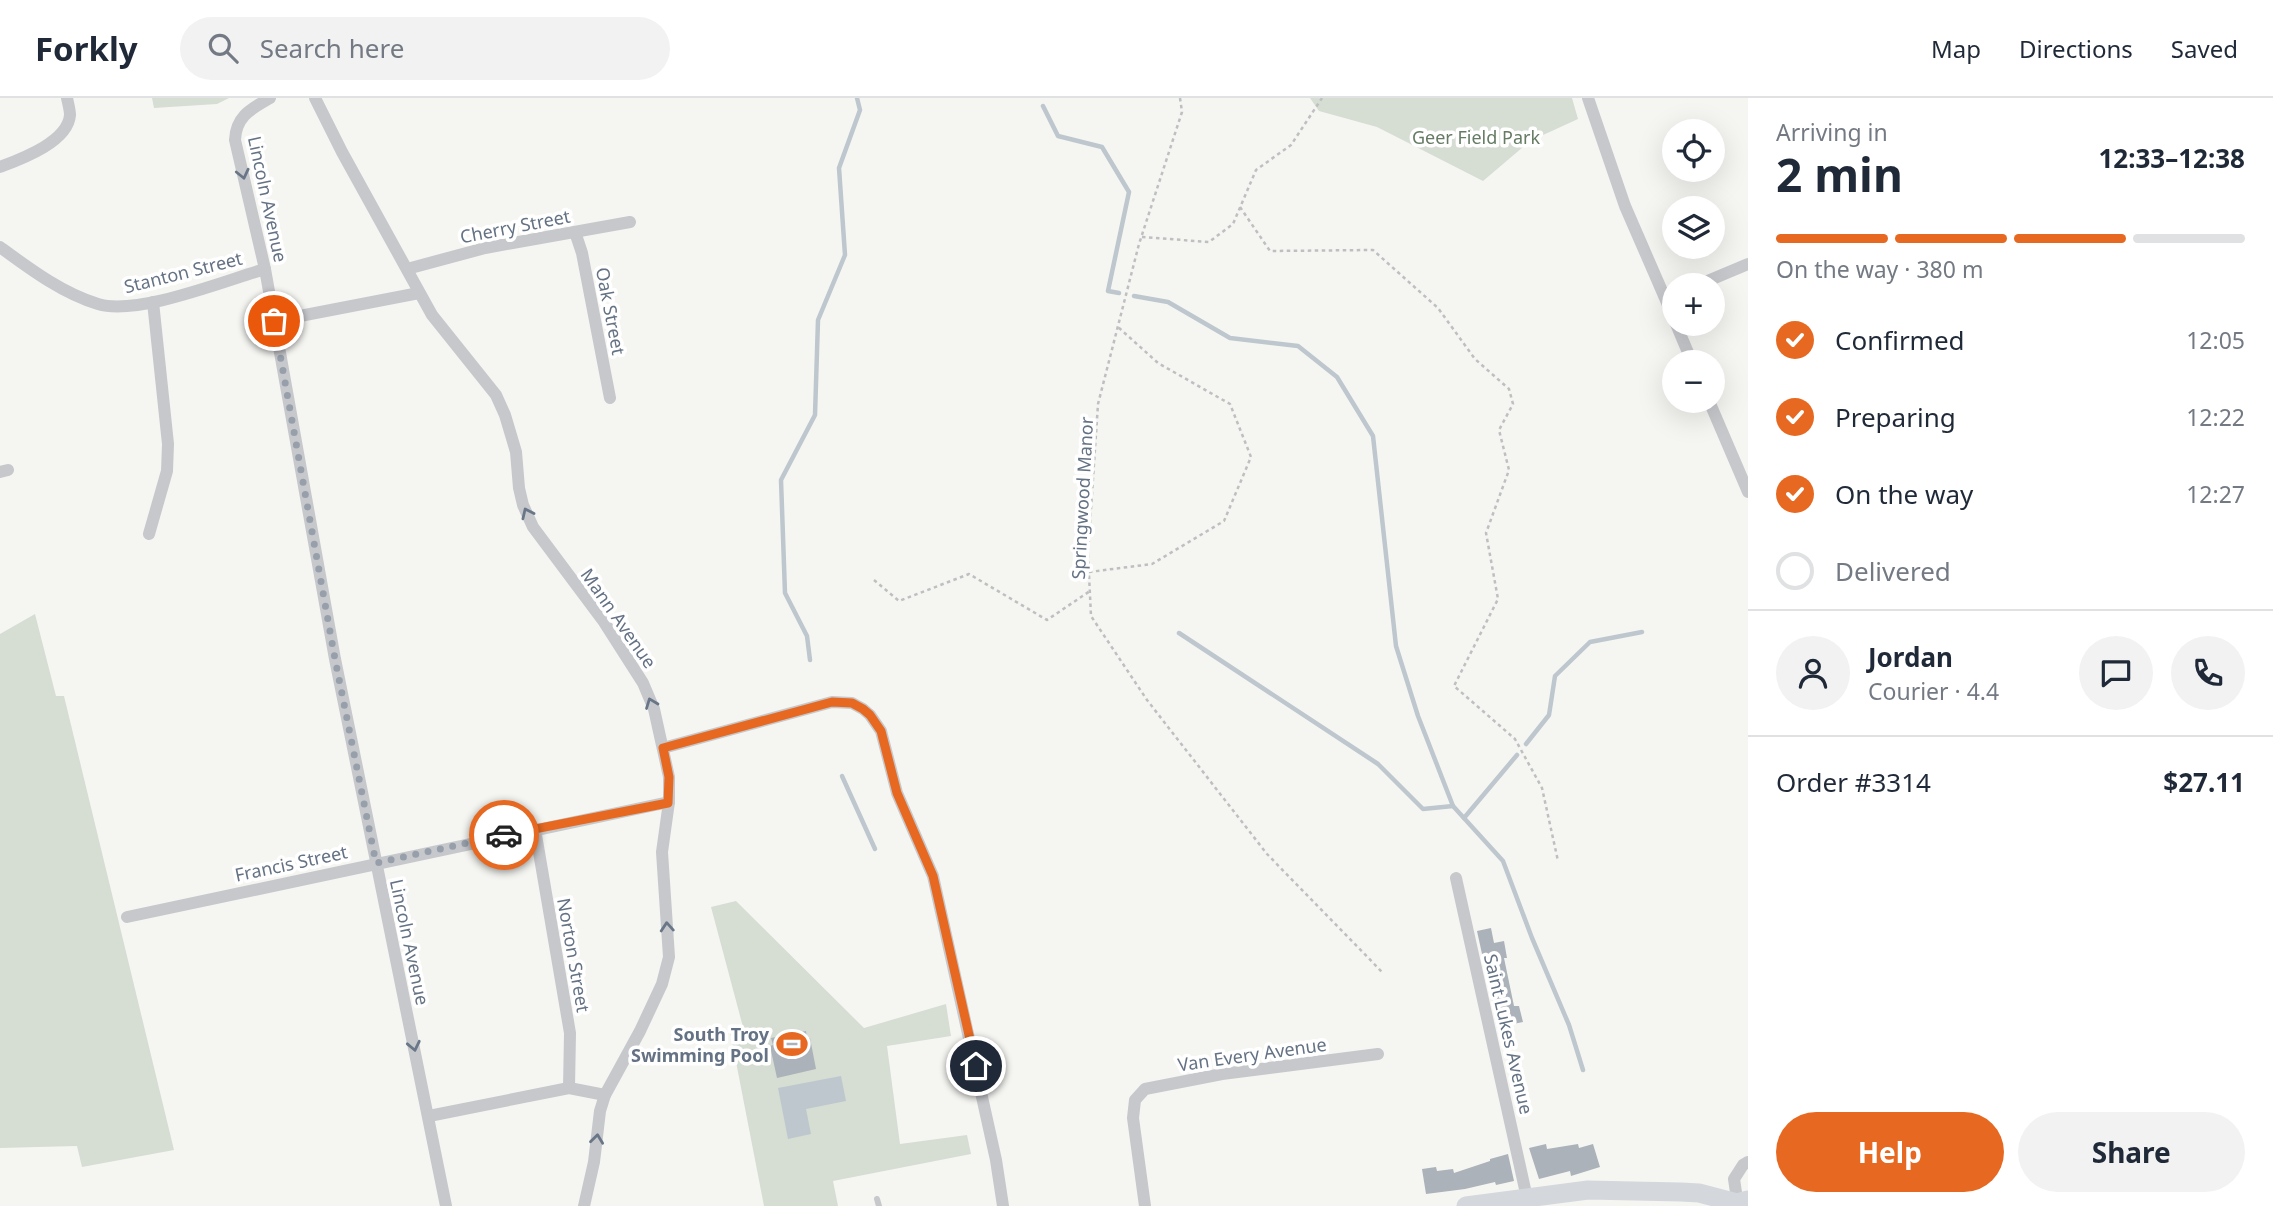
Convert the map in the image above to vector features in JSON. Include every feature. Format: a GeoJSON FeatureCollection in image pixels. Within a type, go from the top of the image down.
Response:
{"type":"FeatureCollection","features":[{"type":"Feature","properties":{"kind":"main road"},"geometry":{"type":"LineString","coordinates":[[1465,1206],[1588,1190],[1629,1189],[1699,1193],[1741,1203]]}},
{"type":"Feature","properties":{"kind":"street"},"geometry":{"type":"LineString","coordinates":[[0,167],[27,157],[59,137],[70,116],[67,98]]}},
{"type":"Feature","properties":{"kind":"street","name":"Lincoln Avenue"},"geometry":{"type":"LineString","coordinates":[[270,98],[248,111],[236,127],[235,140],[265,269],[331,635],[446,1206]]}},
{"type":"Feature","properties":{"kind":"street","name":"Mann Avenue"},"geometry":{"type":"LineString","coordinates":[[315,98],[432,316],[496,395],[516,452],[519,488],[533,527],[604,622],[643,683],[654,709],[669,777],[662,852],[669,957],[662,984],[605,1094],[584,1206]]}},
{"type":"Feature","properties":{"kind":"street"},"geometry":{"type":"LineString","coordinates":[[1588,98],[1625,206],[1662,281]]}},
{"type":"Feature","properties":{"kind":"street","name":"Cherry Street"},"geometry":{"type":"LineString","coordinates":[[407,270],[485,248],[630,222]]}},
{"type":"Feature","properties":{"kind":"street","name":"Oak Street"},"geometry":{"type":"LineString","coordinates":[[575,232],[582,253],[610,398]]}},
{"type":"Feature","properties":{"kind":"street","name":"Stanton Street"},"geometry":{"type":"LineString","coordinates":[[0,247],[44,279],[100,305],[120,307],[153,302],[265,269]]}},
{"type":"Feature","properties":{"kind":"street"},"geometry":{"type":"LineString","coordinates":[[1725,274],[1748,264]]}},
{"type":"Feature","properties":{"kind":"street"},"geometry":{"type":"LineString","coordinates":[[274,321],[419,293]]}},
{"type":"Feature","properties":{"kind":"street"},"geometry":{"type":"LineString","coordinates":[[149,534],[167,471],[168,444],[153,302]]}},
{"type":"Feature","properties":{"kind":"street"},"geometry":{"type":"LineString","coordinates":[[1714,413],[1748,492]]}},
{"type":"Feature","properties":{"kind":"street"},"geometry":{"type":"LineString","coordinates":[[663,748],[832,702],[852,703],[870,715],[881,731],[897,793],[933,876],[991,1134],[1003,1206]]}},
{"type":"Feature","properties":{"kind":"street","name":"Francis Street"},"geometry":{"type":"LineString","coordinates":[[127,917],[668,803]]}},
{"type":"Feature","properties":{"kind":"street","name":"Norton Street"},"geometry":{"type":"LineString","coordinates":[[536,829],[570,1033],[569,1087]]}},
{"type":"Feature","properties":{"kind":"street","name":"Saint Lukes Avenue"},"geometry":{"type":"LineString","coordinates":[[1456,878],[1527,1198]]}},
{"type":"Feature","properties":{"kind":"street","name":"Van Every Avenue"},"geometry":{"type":"LineString","coordinates":[[1145,1206],[1133,1118],[1135,1100],[1144,1089],[1222,1074],[1378,1054]]}},
{"type":"Feature","properties":{"kind":"street"},"geometry":{"type":"LineString","coordinates":[[429,1116],[569,1087],[605,1094]]}},
{"type":"Feature","properties":{"kind":"street"},"geometry":{"type":"LineString","coordinates":[[1741,1203],[1734,1179],[1748,1162]]}},
{"type":"Feature","properties":{"kind":"path","name":"Springwood Manor"},"geometry":{"type":"LineString","coordinates":[[1180,98],[1182,112],[1142,237],[1098,404],[1088,554],[1091,616],[1147,700],[1266,854],[1383,973]]}},
{"type":"Feature","properties":{"kind":"path"},"geometry":{"type":"LineString","coordinates":[[1142,237],[1209,242],[1233,224],[1256,170],[1291,145],[1322,98]]}},
{"type":"Feature","properties":{"kind":"path"},"geometry":{"type":"LineString","coordinates":[[1240,207],[1270,251],[1373,250],[1438,308],[1475,359],[1509,389],[1513,404],[1499,430],[1509,470],[1486,533],[1498,599],[1454,686],[1515,739],[1542,788],[1558,861]]}},
{"type":"Feature","properties":{"kind":"path"},"geometry":{"type":"LineString","coordinates":[[1089,572],[1152,564],[1224,522],[1251,457],[1230,404],[1158,363],[1118,327]]}},
{"type":"Feature","properties":{"kind":"path"},"geometry":{"type":"LineString","coordinates":[[874,580],[900,601],[969,574],[1047,620],[1090,592]]}},
{"type":"Feature","properties":{"kind":"green space"},"geometry":{"type":"Polygon","coordinates":[[[152,98],[229,98],[217,104],[154,108],[152,98]]]}},
{"type":"Feature","properties":{"kind":"green space","name":"Geer Field Park"},"geometry":{"type":"Polygon","coordinates":[[[1310,98],[1572,98],[1578,119],[1530,141],[1483,181],[1377,127],[1319,111],[1310,98]]]}},
{"type":"Feature","properties":{"kind":"green space"},"geometry":{"type":"Polygon","coordinates":[[[35,614],[56,696],[64,696],[174,1150],[82,1167],[77,1146],[0,1148],[0,634],[35,614]]]}},
{"type":"Feature","properties":{"kind":"green space","name":"South Troy Swimming Pool"},"geometry":{"type":"Polygon","coordinates":[[[736,901],[864,1028],[946,1004],[951,1036],[887,1046],[900,1144],[967,1135],[971,1154],[833,1181],[838,1206],[764,1206],[730,1031],[743,1027],[711,907],[736,901]]]}},
{"type":"Feature","properties":{"kind":"shaded area","name":"South Troy Swimming Pool"},"geometry":{"type":"Polygon","coordinates":[[[841,1076],[846,1101],[806,1109],[811,1134],[788,1139],[778,1088],[841,1076]]]}},
{"type":"Feature","properties":{"kind":"building"},"geometry":{"type":"Polygon","coordinates":[[[1491,928],[1494,943],[1504,941],[1507,958],[1504,958],[1514,1006],[1519,1006],[1523,1022],[1498,1027],[1477,931],[1491,928]]]}},
{"type":"Feature","properties":{"kind":"building"},"geometry":{"type":"Polygon","coordinates":[[[806,1031],[816,1069],[777,1078],[770,1046],[773,1045],[771,1038],[806,1031]]]}},
{"type":"Feature","properties":{"kind":"building"},"geometry":{"type":"Polygon","coordinates":[[[1546,1144],[1547,1149],[1578,1144],[1579,1148],[1593,1144],[1600,1167],[1571,1176],[1570,1171],[1539,1179],[1529,1148],[1546,1144]]]}},
{"type":"Feature","properties":{"kind":"building"},"geometry":{"type":"Polygon","coordinates":[[[1508,1154],[1514,1181],[1426,1194],[1422,1169],[1453,1169],[1454,1173],[1508,1154]]]}},
{"type":"Feature","properties":{"kind":"waterway"},"geometry":{"type":"LineString","coordinates":[[810,660],[807,636],[785,593],[781,480],[815,415],[818,320],[845,255],[839,168],[860,110],[857,98]]}},
{"type":"Feature","properties":{"kind":"waterway"},"geometry":{"type":"LineString","coordinates":[[1043,106],[1058,136],[1102,147],[1129,192],[1108,291],[1119,293]]}},
{"type":"Feature","properties":{"kind":"waterway"},"geometry":{"type":"LineString","coordinates":[[1134,296],[1168,302],[1230,338],[1298,346],[1337,377],[1373,436],[1396,646],[1418,716],[1453,806],[1503,861],[1569,1025],[1583,1070]]}},
{"type":"Feature","properties":{"kind":"waterway"},"geometry":{"type":"LineString","coordinates":[[1526,744],[1549,715],[1555,676],[1590,642],[1642,632]]}},
{"type":"Feature","properties":{"kind":"waterway"},"geometry":{"type":"LineString","coordinates":[[1179,633],[1378,764],[1423,809],[1453,806]]}},
{"type":"Feature","properties":{"kind":"waterway"},"geometry":{"type":"LineString","coordinates":[[1464,818],[1517,755]]}},
{"type":"Feature","properties":{"kind":"waterway"},"geometry":{"type":"LineString","coordinates":[[842,776],[875,849]]}},
{"type":"Feature","properties":{"kind":"way so far"},"geometry":{"type":"LineString","coordinates":[[274,321],[335,659],[376,863],[504,835]]}},
{"type":"Feature","properties":{"kind":"place","name":"South Troy Swimming Pool"},"geometry":{"type":"Point","coordinates":[792,1044]}},
{"type":"Feature","properties":{"kind":"route"},"geometry":{"type":"LineString","coordinates":[[504,835],[668,803],[669,777],[663,748],[832,702],[852,703],[870,715],[881,731],[897,793],[933,876],[976,1066]]}}]}
